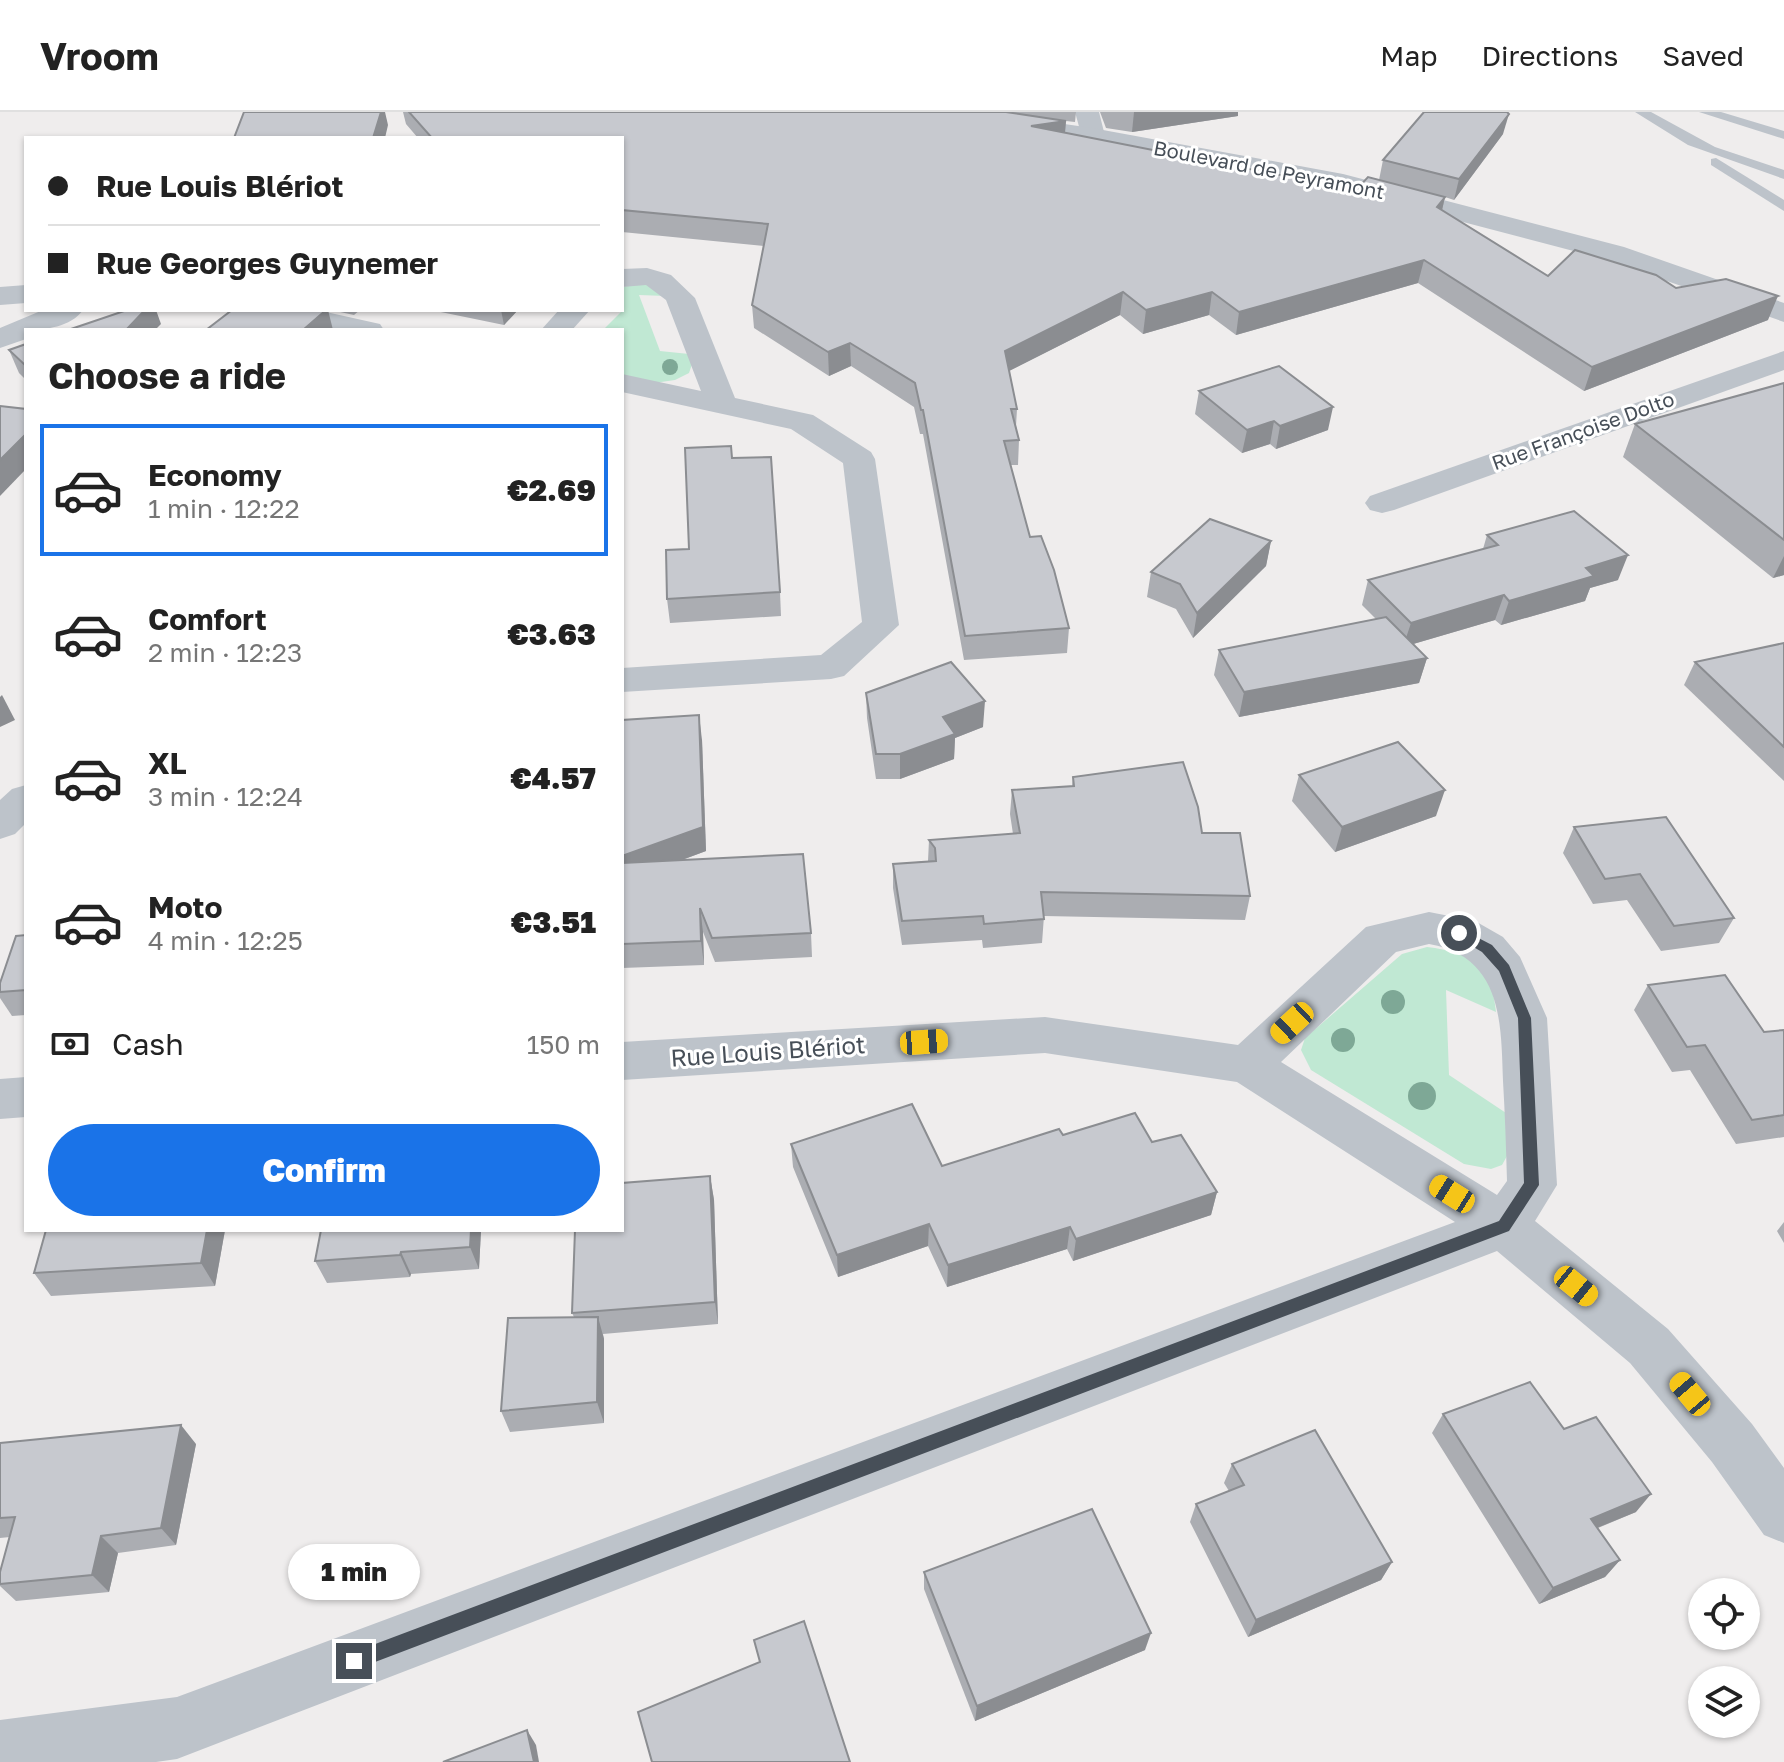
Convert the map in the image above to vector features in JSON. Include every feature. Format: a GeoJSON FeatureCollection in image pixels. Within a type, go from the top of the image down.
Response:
{"type":"FeatureCollection","features":[{"type":"Feature","properties":{"kind":"street","name":"Boulevard de Peyramont"},"geometry":{"type":"LineString","coordinates":[[930,112],[1090,124],[1343,182],[1614,253],[1784,313]]}},
{"type":"Feature","properties":{"kind":"street"},"geometry":{"type":"LineString","coordinates":[[624,278],[649,275],[664,280],[672,287],[680,298],[722,404]]}},
{"type":"Feature","properties":{"kind":"street"},"geometry":{"type":"LineString","coordinates":[[0,296],[24,294]]}},
{"type":"Feature","properties":{"kind":"street"},"geometry":{"type":"LineString","coordinates":[[26,328],[63,312]]}},
{"type":"Feature","properties":{"kind":"street"},"geometry":{"type":"LineString","coordinates":[[284,312],[360,328]]}},
{"type":"Feature","properties":{"kind":"street"},"geometry":{"type":"LineString","coordinates":[[558,328],[573,312]]}},
{"type":"Feature","properties":{"kind":"street"},"geometry":{"type":"LineString","coordinates":[[0,339],[24,329]]}},
{"type":"Feature","properties":{"kind":"street","name":"Rue Françoise Dolto"},"geometry":{"type":"LineString","coordinates":[[1382,503],[1784,360]]}},
{"type":"Feature","properties":{"kind":"street"},"geometry":{"type":"LineString","coordinates":[[624,383],[802,422],[859,459],[881,625],[831,667],[624,680]]}},
{"type":"Feature","properties":{"kind":"street"},"geometry":{"type":"LineString","coordinates":[[0,824],[24,801]]}},
{"type":"Feature","properties":{"kind":"street"},"geometry":{"type":"LineString","coordinates":[[0,1751],[177,1728],[1504,1226],[1532,1185],[1524,1018],[1504,969],[1487,949],[1459,933],[1429,928],[1382,939],[1247,1065]]}},
{"type":"Feature","properties":{"kind":"street","name":"Rue Louis Blériot"},"geometry":{"type":"LineString","coordinates":[[624,1061],[1045,1035],[1247,1065],[1504,1226],[1649,1346],[1732,1443],[1784,1515]]}},
{"type":"Feature","properties":{"kind":"street"},"geometry":{"type":"LineString","coordinates":[[0,1099],[24,1097]]}},
{"type":"Feature","properties":{"kind":"lane"},"geometry":{"type":"LineString","coordinates":[[1642,112],[1784,207]]}},
{"type":"Feature","properties":{"kind":"lane"},"geometry":{"type":"LineString","coordinates":[[1706,112],[1784,135]]}},
{"type":"Feature","properties":{"kind":"lane"},"geometry":{"type":"LineString","coordinates":[[1670,132],[1734,160],[1784,175]]}},
{"type":"Feature","properties":{"kind":"green space"},"geometry":{"type":"Polygon","coordinates":[[[646,283],[666,296],[639,295],[660,351],[689,354],[692,364],[689,373],[675,380],[654,383],[624,377],[624,328],[605,328],[624,312],[624,287],[646,283]]]}},
{"type":"Feature","properties":{"kind":"green space"},"geometry":{"type":"Polygon","coordinates":[[[1427,947],[1456,953],[1476,964],[1484,973],[1494,996],[1496,1012],[1446,990],[1449,1075],[1506,1113],[1507,1156],[1502,1165],[1491,1169],[1464,1164],[1311,1070],[1301,1050],[1305,1038],[1402,954],[1427,947]]]}},
{"type":"Feature","properties":{"kind":"building"},"geometry":{"type":"Polygon","coordinates":[[[244,112],[381,112],[374,136],[235,136],[244,112]]]}},
{"type":"Feature","properties":{"kind":"building"},"geometry":{"type":"Polygon","coordinates":[[[409,112],[1006,112],[1066,121],[1031,126],[1356,190],[1368,177],[1445,197],[1437,207],[1548,276],[1575,250],[1656,275],[1676,288],[1726,279],[1778,296],[1592,367],[1424,260],[1239,312],[1212,292],[1146,310],[1123,292],[1005,351],[1017,409],[1011,409],[1019,440],[1004,441],[1030,537],[1041,536],[1054,570],[1069,628],[965,636],[923,410],[915,383],[850,343],[828,352],[752,305],[768,224],[624,210],[624,136],[430,136],[409,112]]]}},
{"type":"Feature","properties":{"kind":"building"},"geometry":{"type":"Polygon","coordinates":[[[1424,112],[1509,114],[1459,179],[1383,160],[1424,112]]]}},
{"type":"Feature","properties":{"kind":"building"},"geometry":{"type":"Polygon","coordinates":[[[121,312],[143,312],[128,328],[74,328],[121,312]]]}},
{"type":"Feature","properties":{"kind":"building"},"geometry":{"type":"Polygon","coordinates":[[[229,312],[324,312],[305,328],[209,328],[229,312]]]}},
{"type":"Feature","properties":{"kind":"building"},"geometry":{"type":"Polygon","coordinates":[[[24,345],[24,364],[9,350],[24,345]]]}},
{"type":"Feature","properties":{"kind":"building"},"geometry":{"type":"Polygon","coordinates":[[[1279,366],[1333,407],[1280,426],[1274,421],[1247,430],[1199,391],[1279,366]]]}},
{"type":"Feature","properties":{"kind":"building"},"geometry":{"type":"Polygon","coordinates":[[[1784,383],[1784,540],[1635,424],[1784,383]]]}},
{"type":"Feature","properties":{"kind":"building"},"geometry":{"type":"Polygon","coordinates":[[[0,406],[24,409],[24,436],[0,460],[0,406]]]}},
{"type":"Feature","properties":{"kind":"building"},"geometry":{"type":"Polygon","coordinates":[[[731,446],[732,458],[771,457],[780,592],[667,599],[666,550],[689,549],[685,448],[731,446]]]}},
{"type":"Feature","properties":{"kind":"building"},"geometry":{"type":"Polygon","coordinates":[[[1574,511],[1628,555],[1586,568],[1594,576],[1509,601],[1504,595],[1411,623],[1368,580],[1498,545],[1487,535],[1574,511]]]}},
{"type":"Feature","properties":{"kind":"building"},"geometry":{"type":"Polygon","coordinates":[[[1210,519],[1271,541],[1197,613],[1180,584],[1151,572],[1210,519]]]}},
{"type":"Feature","properties":{"kind":"building"},"geometry":{"type":"Polygon","coordinates":[[[1386,617],[1427,658],[1244,692],[1219,650],[1386,617]]]}},
{"type":"Feature","properties":{"kind":"building"},"geometry":{"type":"Polygon","coordinates":[[[1784,643],[1784,747],[1695,662],[1784,643]]]}},
{"type":"Feature","properties":{"kind":"building"},"geometry":{"type":"Polygon","coordinates":[[[951,662],[985,701],[943,717],[955,734],[900,754],[876,754],[866,693],[951,662]]]}},
{"type":"Feature","properties":{"kind":"building"},"geometry":{"type":"Polygon","coordinates":[[[699,715],[703,827],[624,855],[624,720],[699,715]]]}},
{"type":"Feature","properties":{"kind":"building"},"geometry":{"type":"Polygon","coordinates":[[[1398,742],[1445,790],[1342,827],[1299,775],[1398,742]]]}},
{"type":"Feature","properties":{"kind":"building"},"geometry":{"type":"Polygon","coordinates":[[[1183,762],[1198,807],[1202,833],[1240,833],[1250,896],[1041,892],[1044,919],[984,924],[983,916],[902,921],[893,864],[936,861],[935,848],[929,840],[1020,833],[1012,790],[1074,786],[1073,777],[1183,762]]]}},
{"type":"Feature","properties":{"kind":"building"},"geometry":{"type":"Polygon","coordinates":[[[1666,817],[1734,918],[1674,926],[1640,874],[1605,879],[1574,827],[1666,817]]]}},
{"type":"Feature","properties":{"kind":"building"},"geometry":{"type":"Polygon","coordinates":[[[803,854],[811,933],[712,938],[700,908],[701,941],[624,944],[624,863],[803,854]]]}},
{"type":"Feature","properties":{"kind":"building"},"geometry":{"type":"Polygon","coordinates":[[[24,935],[24,990],[0,992],[0,983],[16,936],[24,935]]]}},
{"type":"Feature","properties":{"kind":"building"},"geometry":{"type":"Polygon","coordinates":[[[1725,975],[1764,1032],[1784,1030],[1784,1115],[1752,1120],[1705,1045],[1687,1047],[1648,985],[1725,975]]]}},
{"type":"Feature","properties":{"kind":"building"},"geometry":{"type":"Polygon","coordinates":[[[912,1104],[942,1166],[1059,1129],[1063,1135],[1135,1113],[1152,1142],[1181,1135],[1217,1192],[1076,1239],[1070,1227],[948,1265],[929,1224],[837,1255],[791,1144],[912,1104]]]}},
{"type":"Feature","properties":{"kind":"building"},"geometry":{"type":"Polygon","coordinates":[[[710,1176],[715,1302],[572,1313],[575,1232],[624,1232],[624,1183],[710,1176]]]}},
{"type":"Feature","properties":{"kind":"building"},"geometry":{"type":"Polygon","coordinates":[[[45,1232],[207,1232],[201,1263],[34,1273],[45,1232]]]}},
{"type":"Feature","properties":{"kind":"building"},"geometry":{"type":"Polygon","coordinates":[[[321,1232],[471,1232],[470,1247],[315,1261],[321,1232]]]}},
{"type":"Feature","properties":{"kind":"building"},"geometry":{"type":"Polygon","coordinates":[[[598,1317],[597,1402],[501,1411],[508,1318],[598,1317]]]}},
{"type":"Feature","properties":{"kind":"building"},"geometry":{"type":"Polygon","coordinates":[[[1530,1382],[1564,1429],[1596,1417],[1651,1494],[1591,1519],[1620,1560],[1553,1588],[1443,1414],[1530,1382]]]}},
{"type":"Feature","properties":{"kind":"building"},"geometry":{"type":"Polygon","coordinates":[[[181,1425],[161,1528],[101,1536],[92,1575],[0,1584],[0,1572],[15,1517],[0,1518],[0,1443],[181,1425]]]}},
{"type":"Feature","properties":{"kind":"building"},"geometry":{"type":"Polygon","coordinates":[[[1315,1430],[1392,1562],[1256,1620],[1196,1504],[1244,1485],[1232,1464],[1315,1430]]]}},
{"type":"Feature","properties":{"kind":"building"},"geometry":{"type":"Polygon","coordinates":[[[1092,1509],[1151,1633],[977,1706],[924,1572],[1092,1509]]]}},
{"type":"Feature","properties":{"kind":"building"},"geometry":{"type":"Polygon","coordinates":[[[804,1621],[850,1762],[652,1762],[638,1712],[760,1662],[754,1640],[804,1621]]]}},
{"type":"Feature","properties":{"kind":"building"},"geometry":{"type":"Polygon","coordinates":[[[527,1730],[534,1762],[443,1762],[527,1730]]]}},
{"type":"Feature","properties":{"kind":"route"},"geometry":{"type":"LineString","coordinates":[[354,1661],[1504,1226],[1532,1185],[1524,1018],[1516,990],[1504,969],[1487,949],[1459,933]]}}]}
